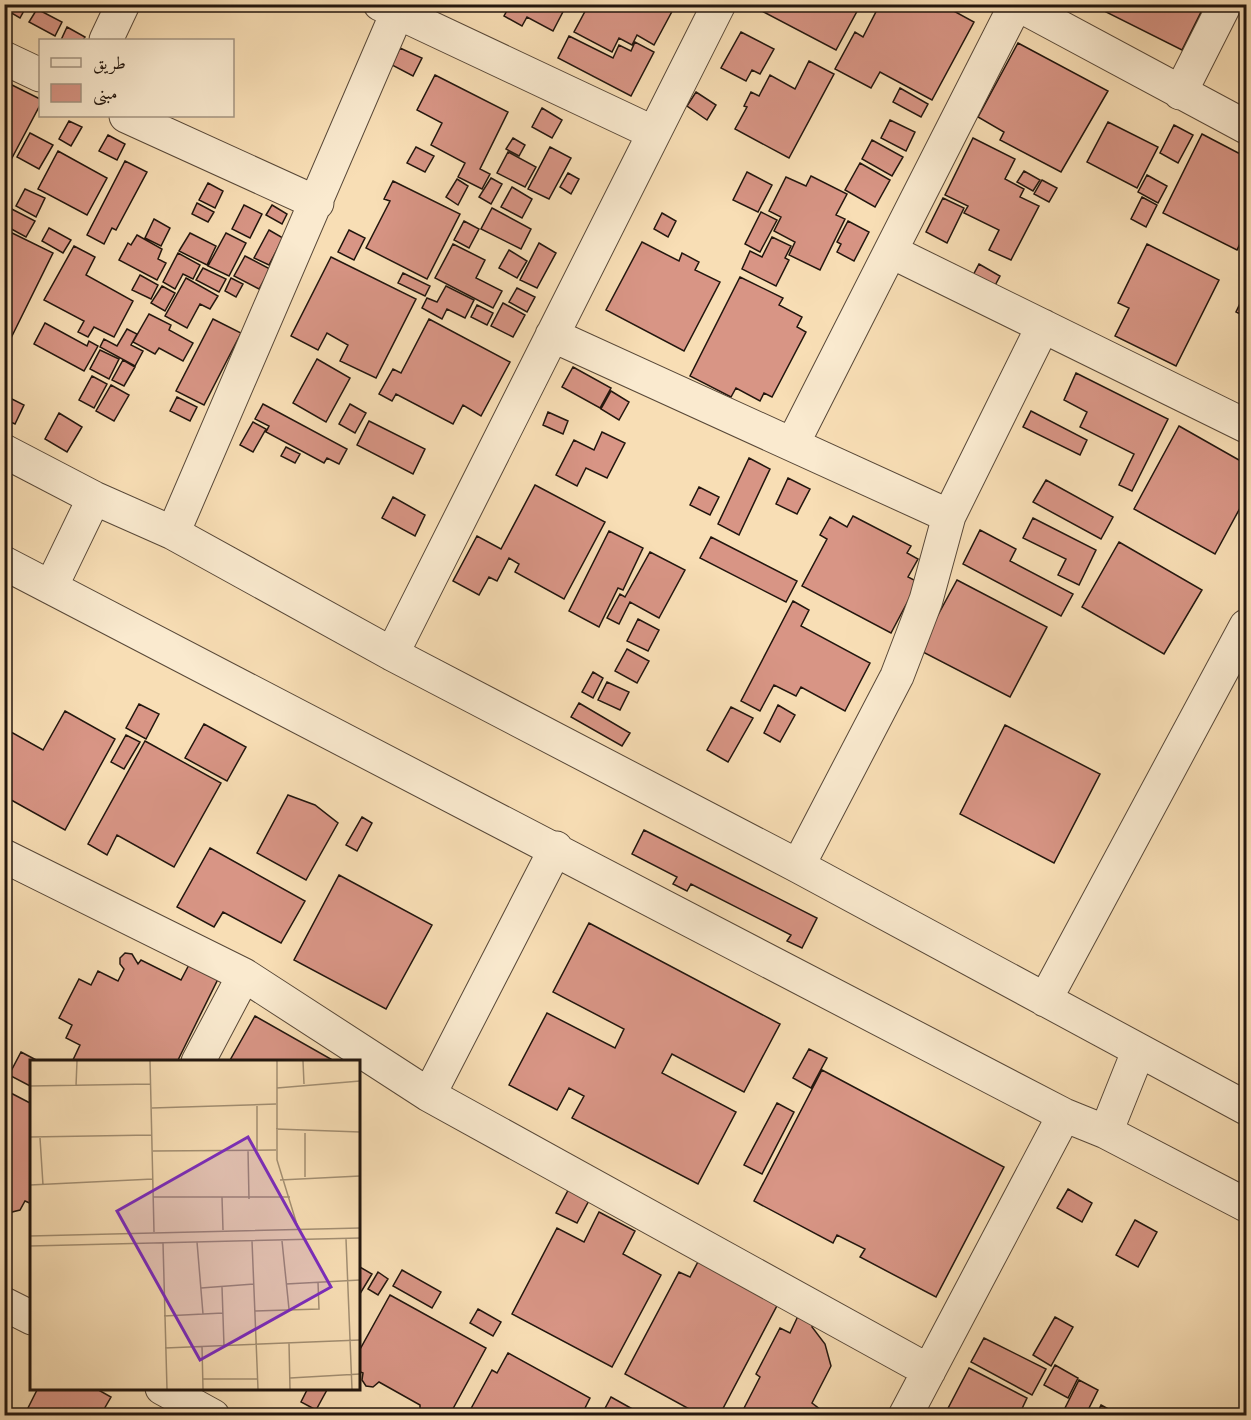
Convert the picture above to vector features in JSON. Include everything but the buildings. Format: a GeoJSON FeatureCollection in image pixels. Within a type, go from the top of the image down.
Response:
{"type":"FeatureCollection","features":[{"type":"Feature","properties":{"kind":"street"},"geometry":{"type":"LineString","coordinates":[[106,39],[123,4]]}},
{"type":"Feature","properties":{"kind":"street"},"geometry":{"type":"LineString","coordinates":[[393,654],[719,4]]}},
{"type":"Feature","properties":{"kind":"street"},"geometry":{"type":"LineString","coordinates":[[793,443],[1016,4],[1246,127]]}},
{"type":"Feature","properties":{"kind":"street"},"geometry":{"type":"LineString","coordinates":[[1180,93],[1225,4]]}},
{"type":"Feature","properties":{"kind":"street"},"geometry":{"type":"LineString","coordinates":[[173,533],[317,203],[389,9],[654,133]]}},
{"type":"Feature","properties":{"kind":"street"},"geometry":{"type":"LineString","coordinates":[[4,58],[39,75]]}},
{"type":"Feature","properties":{"kind":"street"},"geometry":{"type":"LineString","coordinates":[[128,117],[317,203]]}},
{"type":"Feature","properties":{"kind":"street"},"geometry":{"type":"LineString","coordinates":[[892,252],[1246,426]]}},
{"type":"Feature","properties":{"kind":"street"},"geometry":{"type":"LineString","coordinates":[[798,866],[897,676],[926,600],[949,516],[1043,326]]}},
{"type":"Feature","properties":{"kind":"street"},"geometry":{"type":"LineString","coordinates":[[552,335],[949,516]]}},
{"type":"Feature","properties":{"kind":"street"},"geometry":{"type":"LineString","coordinates":[[4,451],[94,498],[173,533],[393,654],[798,866],[1138,1052],[1246,1108]]}},
{"type":"Feature","properties":{"kind":"street"},"geometry":{"type":"LineString","coordinates":[[51,587],[94,498]]}},
{"type":"Feature","properties":{"kind":"street"},"geometry":{"type":"LineString","coordinates":[[5,567],[51,587],[1064,1114],[1106,1132],[1246,1205]]}},
{"type":"Feature","properties":{"kind":"street"},"geometry":{"type":"LineString","coordinates":[[1045,1000],[1246,626]]}},
{"type":"Feature","properties":{"kind":"street"},"geometry":{"type":"LineString","coordinates":[[429,1095],[556,848]]}},
{"type":"Feature","properties":{"kind":"street"},"geometry":{"type":"LineString","coordinates":[[4,856],[244,975],[429,1095],[929,1371]]}},
{"type":"Feature","properties":{"kind":"street"},"geometry":{"type":"LineString","coordinates":[[199,1060],[244,975]]}},
{"type":"Feature","properties":{"kind":"street"},"geometry":{"type":"LineString","coordinates":[[1106,1132],[1138,1052]]}},
{"type":"Feature","properties":{"kind":"street"},"geometry":{"type":"LineString","coordinates":[[905,1416],[1064,1114]]}},
{"type":"Feature","properties":{"kind":"street"},"geometry":{"type":"LineString","coordinates":[[4,1304],[30,1317]]}},
{"type":"Feature","properties":{"kind":"street"},"geometry":{"type":"LineString","coordinates":[[164,1390],[213,1416]]}}]}
